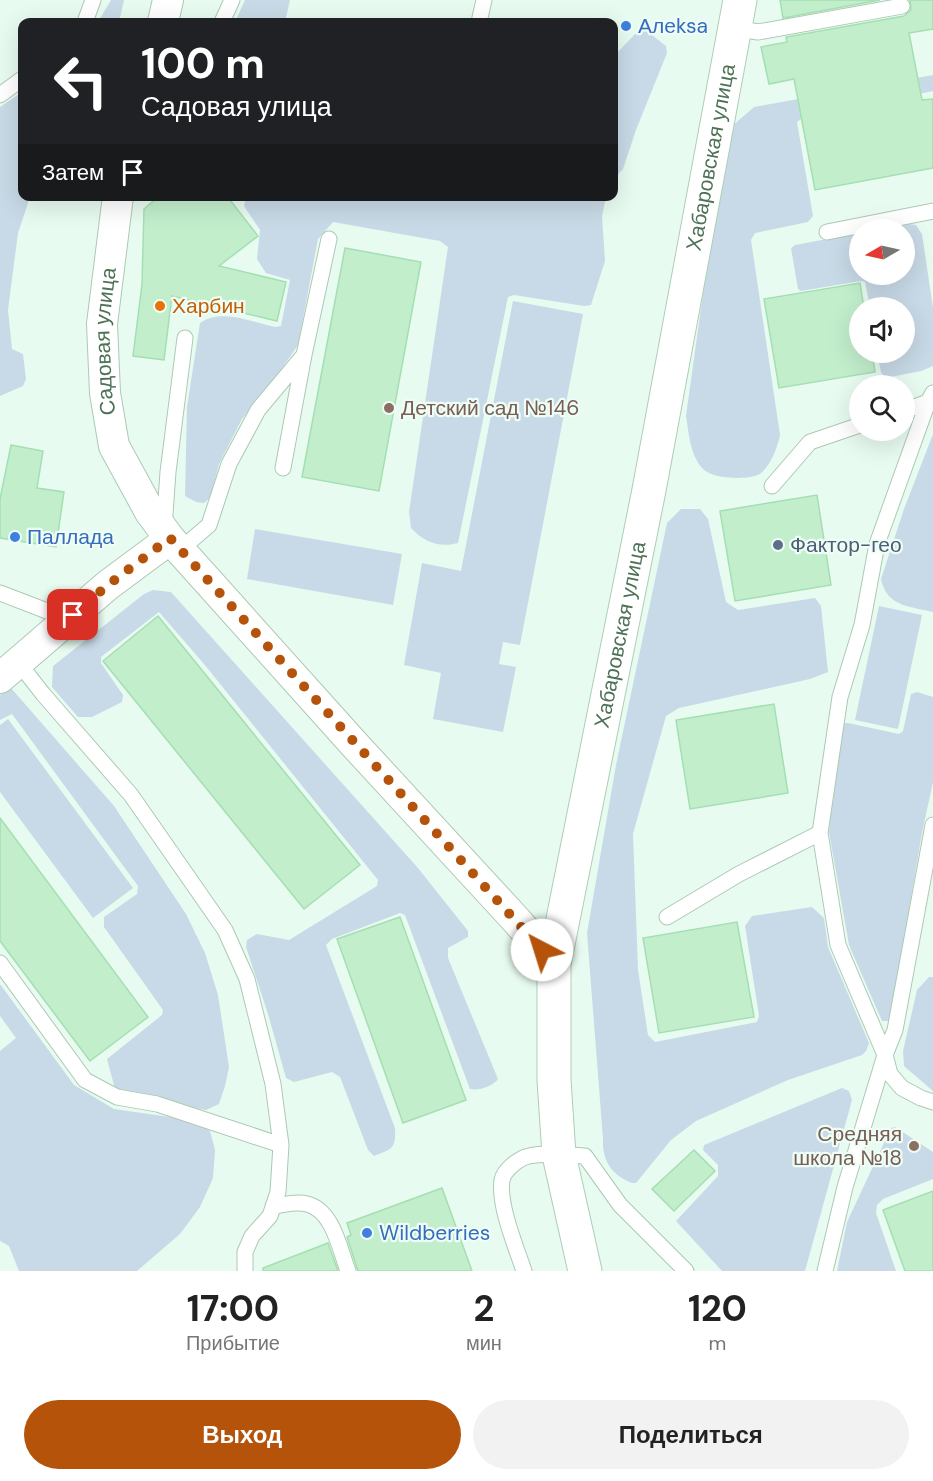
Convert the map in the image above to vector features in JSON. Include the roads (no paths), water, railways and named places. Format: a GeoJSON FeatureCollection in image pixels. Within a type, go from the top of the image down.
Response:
{"type":"FeatureCollection","features":[{"type":"Feature","properties":{"kind":"main road","name":"Хабаровская улица"},"geometry":{"type":"LineString","coordinates":[[585,1271],[559,1155],[554,1080],[554,964],[649,490],[737,14]]}},
{"type":"Feature","properties":{"kind":"street"},"geometry":{"type":"LineString","coordinates":[[164,18],[168,0]]}},
{"type":"Feature","properties":{"kind":"street","name":"Садовая улица"},"geometry":{"type":"LineString","coordinates":[[117,201],[102,324],[105,393],[114,446],[150,512],[171,540],[554,964]]}},
{"type":"Feature","properties":{"kind":"street"},"geometry":{"type":"LineString","coordinates":[[9,670],[108,585],[171,540]]}},
{"type":"Feature","properties":{"kind":"lane"},"geometry":{"type":"LineString","coordinates":[[86,18],[93,0]]}},
{"type":"Feature","properties":{"kind":"lane"},"geometry":{"type":"LineString","coordinates":[[224,18],[232,0]]}},
{"type":"Feature","properties":{"kind":"lane"},"geometry":{"type":"LineString","coordinates":[[480,18],[484,0]]}},
{"type":"Feature","properties":{"kind":"lane"},"geometry":{"type":"LineString","coordinates":[[737,14],[758,32],[902,6]]}},
{"type":"Feature","properties":{"kind":"lane"},"geometry":{"type":"LineString","coordinates":[[0,95],[18,82]]}},
{"type":"Feature","properties":{"kind":"lane"},"geometry":{"type":"LineString","coordinates":[[827,232],[933,211]]}},
{"type":"Feature","properties":{"kind":"lane"},"geometry":{"type":"LineString","coordinates":[[283,468],[329,239]]}},
{"type":"Feature","properties":{"kind":"lane"},"geometry":{"type":"LineString","coordinates":[[185,338],[168,472],[171,540],[209,525],[229,464],[258,410],[304,355]]}},
{"type":"Feature","properties":{"kind":"lane"},"geometry":{"type":"LineString","coordinates":[[915,406],[930,398]]}},
{"type":"Feature","properties":{"kind":"lane"},"geometry":{"type":"LineString","coordinates":[[930,398],[877,544],[862,625],[840,697],[820,833],[838,945],[885,1055],[890,1074],[902,1088],[933,1102]]}},
{"type":"Feature","properties":{"kind":"lane"},"geometry":{"type":"LineString","coordinates":[[772,486],[810,442],[849,429]]}},
{"type":"Feature","properties":{"kind":"lane"},"geometry":{"type":"LineString","coordinates":[[0,592],[60,616],[73,615]]}},
{"type":"Feature","properties":{"kind":"lane"},"geometry":{"type":"LineString","coordinates":[[9,670],[131,795],[225,930],[247,979],[273,1084],[281,1145],[278,1191],[270,1216],[252,1236],[246,1252],[245,1271]]}},
{"type":"Feature","properties":{"kind":"lane"},"geometry":{"type":"LineString","coordinates":[[825,1271],[845,1188],[885,1055],[895,1030],[933,825]]}},
{"type":"Feature","properties":{"kind":"lane"},"geometry":{"type":"LineString","coordinates":[[667,917],[739,874],[820,833]]}},
{"type":"Feature","properties":{"kind":"lane"},"geometry":{"type":"LineString","coordinates":[[0,963],[85,1080],[117,1097],[157,1104],[281,1145]]}},
{"type":"Feature","properties":{"kind":"lane"},"geometry":{"type":"LineString","coordinates":[[524,1271],[504,1207],[502,1179],[508,1168],[527,1156],[559,1155],[585,1156],[620,1205],[686,1271]]}},
{"type":"Feature","properties":{"kind":"lane"},"geometry":{"type":"LineString","coordinates":[[273,1206],[293,1203],[308,1204],[319,1211],[333,1229],[348,1271]]}},
{"type":"Feature","properties":{"kind":"place","name":"Алеksa"},"geometry":{"type":"Point","coordinates":[626,26]}},
{"type":"Feature","properties":{"kind":"place","name":"Харбин"},"geometry":{"type":"Point","coordinates":[160,306]}},
{"type":"Feature","properties":{"kind":"place","name":"Детский сад №146"},"geometry":{"type":"Point","coordinates":[389,408]}},
{"type":"Feature","properties":{"kind":"place","name":"Паллада"},"geometry":{"type":"Point","coordinates":[15,537]}},
{"type":"Feature","properties":{"kind":"place","name":"Фактор-гео"},"geometry":{"type":"Point","coordinates":[778,545]}},
{"type":"Feature","properties":{"kind":"place","name":"Средняя школа №18"},"geometry":{"type":"Point","coordinates":[914,1146]}},
{"type":"Feature","properties":{"kind":"place","name":"Wildberries"},"geometry":{"type":"Point","coordinates":[367,1233]}}]}
